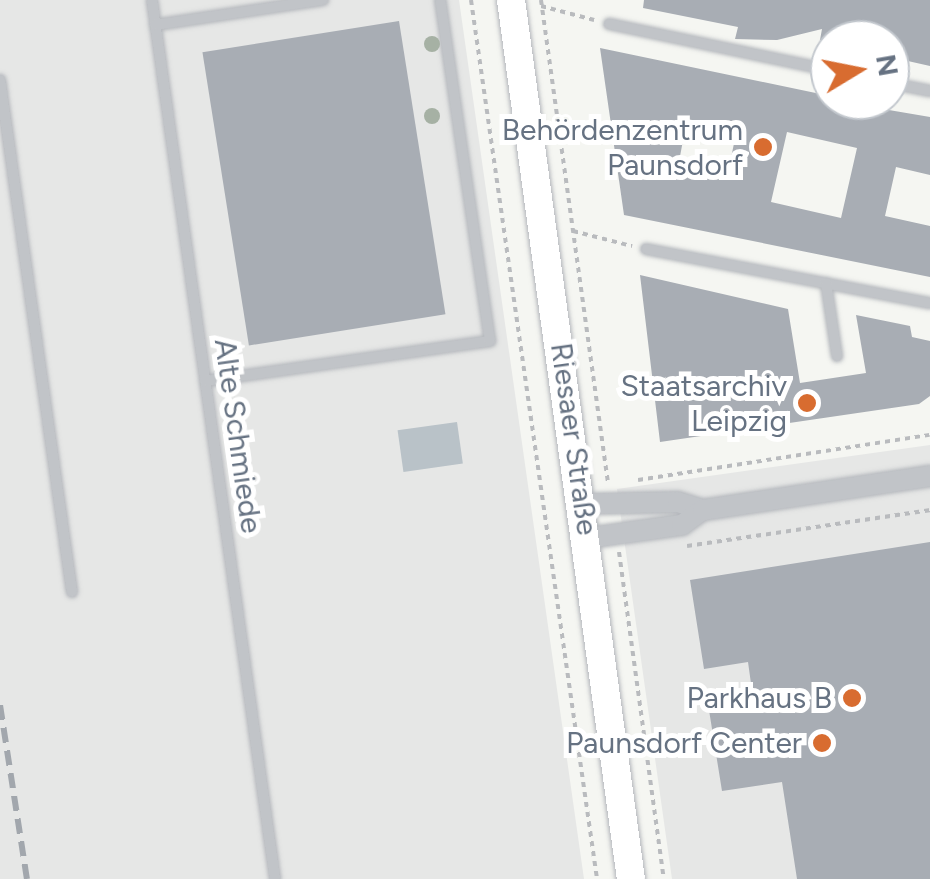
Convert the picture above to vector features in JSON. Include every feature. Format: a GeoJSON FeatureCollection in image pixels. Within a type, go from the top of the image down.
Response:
{"type":"FeatureCollection","features":[{"type":"Feature","properties":{"kind":"main road","name":"Riesaer Straße"},"geometry":{"type":"LineString","coordinates":[[511,0],[588,538],[631,879]]}},
{"type":"Feature","properties":{"kind":"street"},"geometry":{"type":"LineString","coordinates":[[583,504],[678,502],[703,510],[930,476]]}},
{"type":"Feature","properties":{"kind":"street"},"geometry":{"type":"LineString","coordinates":[[588,538],[682,525],[703,510]]}},
{"type":"Feature","properties":{"kind":"lane","name":"Alte Schmiede"},"geometry":{"type":"LineString","coordinates":[[152,0],[275,879]]}},
{"type":"Feature","properties":{"kind":"lane"},"geometry":{"type":"LineString","coordinates":[[156,26],[323,0]]}},
{"type":"Feature","properties":{"kind":"lane"},"geometry":{"type":"LineString","coordinates":[[205,381],[490,341],[440,0]]}},
{"type":"Feature","properties":{"kind":"lane"},"geometry":{"type":"LineString","coordinates":[[608,24],[810,66]]}},
{"type":"Feature","properties":{"kind":"lane"},"geometry":{"type":"LineString","coordinates":[[0,80],[72,592]]}},
{"type":"Feature","properties":{"kind":"lane"},"geometry":{"type":"LineString","coordinates":[[646,249],[930,303]]}},
{"type":"Feature","properties":{"kind":"lane"},"geometry":{"type":"LineString","coordinates":[[826,284],[837,356]]}},
{"type":"Feature","properties":{"kind":"path"},"geometry":{"type":"LineString","coordinates":[[471,0],[597,879]]}},
{"type":"Feature","properties":{"kind":"path"},"geometry":{"type":"LineString","coordinates":[[608,24],[541,3],[609,484]]}},
{"type":"Feature","properties":{"kind":"path"},"geometry":{"type":"LineString","coordinates":[[571,230],[646,249]]}},
{"type":"Feature","properties":{"kind":"path"},"geometry":{"type":"LineString","coordinates":[[628,482],[930,435]]}},
{"type":"Feature","properties":{"kind":"path"},"geometry":{"type":"LineString","coordinates":[[678,547],[930,510]]}},
{"type":"Feature","properties":{"kind":"path"},"geometry":{"type":"LineString","coordinates":[[620,556],[664,879]]}},
{"type":"Feature","properties":{"kind":"shaded area"},"geometry":{"type":"Polygon","coordinates":[[[0,0],[459,0],[584,879],[0,879],[0,0]]]}},
{"type":"Feature","properties":{"kind":"shaded area"},"geometry":{"type":"Polygon","coordinates":[[[457,422],[463,464],[403,472],[398,430],[457,422]]]}},
{"type":"Feature","properties":{"kind":"shaded area"},"geometry":{"type":"Polygon","coordinates":[[[930,445],[930,879],[672,879],[617,489],[930,445]]]}},
{"type":"Feature","properties":{"kind":"building"},"geometry":{"type":"Polygon","coordinates":[[[644,0],[930,0],[930,66],[910,62],[910,20],[810,20],[810,32],[777,40],[735,39],[738,27],[643,8],[644,0]]]}},
{"type":"Feature","properties":{"kind":"building"},"geometry":{"type":"Polygon","coordinates":[[[399,21],[445,314],[249,345],[202,52],[399,21]]]}},
{"type":"Feature","properties":{"kind":"building"},"geometry":{"type":"Polygon","coordinates":[[[600,48],[810,92],[810,120],[910,120],[910,114],[930,117],[930,175],[896,167],[885,216],[930,226],[930,277],[624,215],[600,48]],[[687,119],[678,167],[727,177],[737,129],[687,119]],[[787,132],[771,202],[841,218],[857,148],[787,132]]]}},
{"type":"Feature","properties":{"kind":"building"},"geometry":{"type":"Polygon","coordinates":[[[640,275],[788,309],[800,383],[866,373],[856,315],[910,326],[912,337],[930,341],[930,396],[919,404],[660,442],[640,275]]]}},
{"type":"Feature","properties":{"kind":"building","name":"Paunsdorf Center"},"geometry":{"type":"Polygon","coordinates":[[[930,542],[930,879],[797,879],[782,782],[722,791],[708,704],[753,698],[748,662],[704,669],[690,580],[930,542]]]}},
{"type":"Feature","properties":{"kind":"railway"},"geometry":{"type":"LineString","coordinates":[[0,705],[27,879]]}},
{"type":"Feature","properties":{"kind":"place","name":"Behördenzentrum Paunsdorf"},"geometry":{"type":"Point","coordinates":[763,147]}},
{"type":"Feature","properties":{"kind":"place","name":"Staatsarchiv Leipzig"},"geometry":{"type":"Point","coordinates":[807,403]}},
{"type":"Feature","properties":{"kind":"place","name":"Parkhaus B"},"geometry":{"type":"Point","coordinates":[852,698]}},
{"type":"Feature","properties":{"kind":"place","name":"Paunsdorf Center"},"geometry":{"type":"Point","coordinates":[822,743]}}]}
